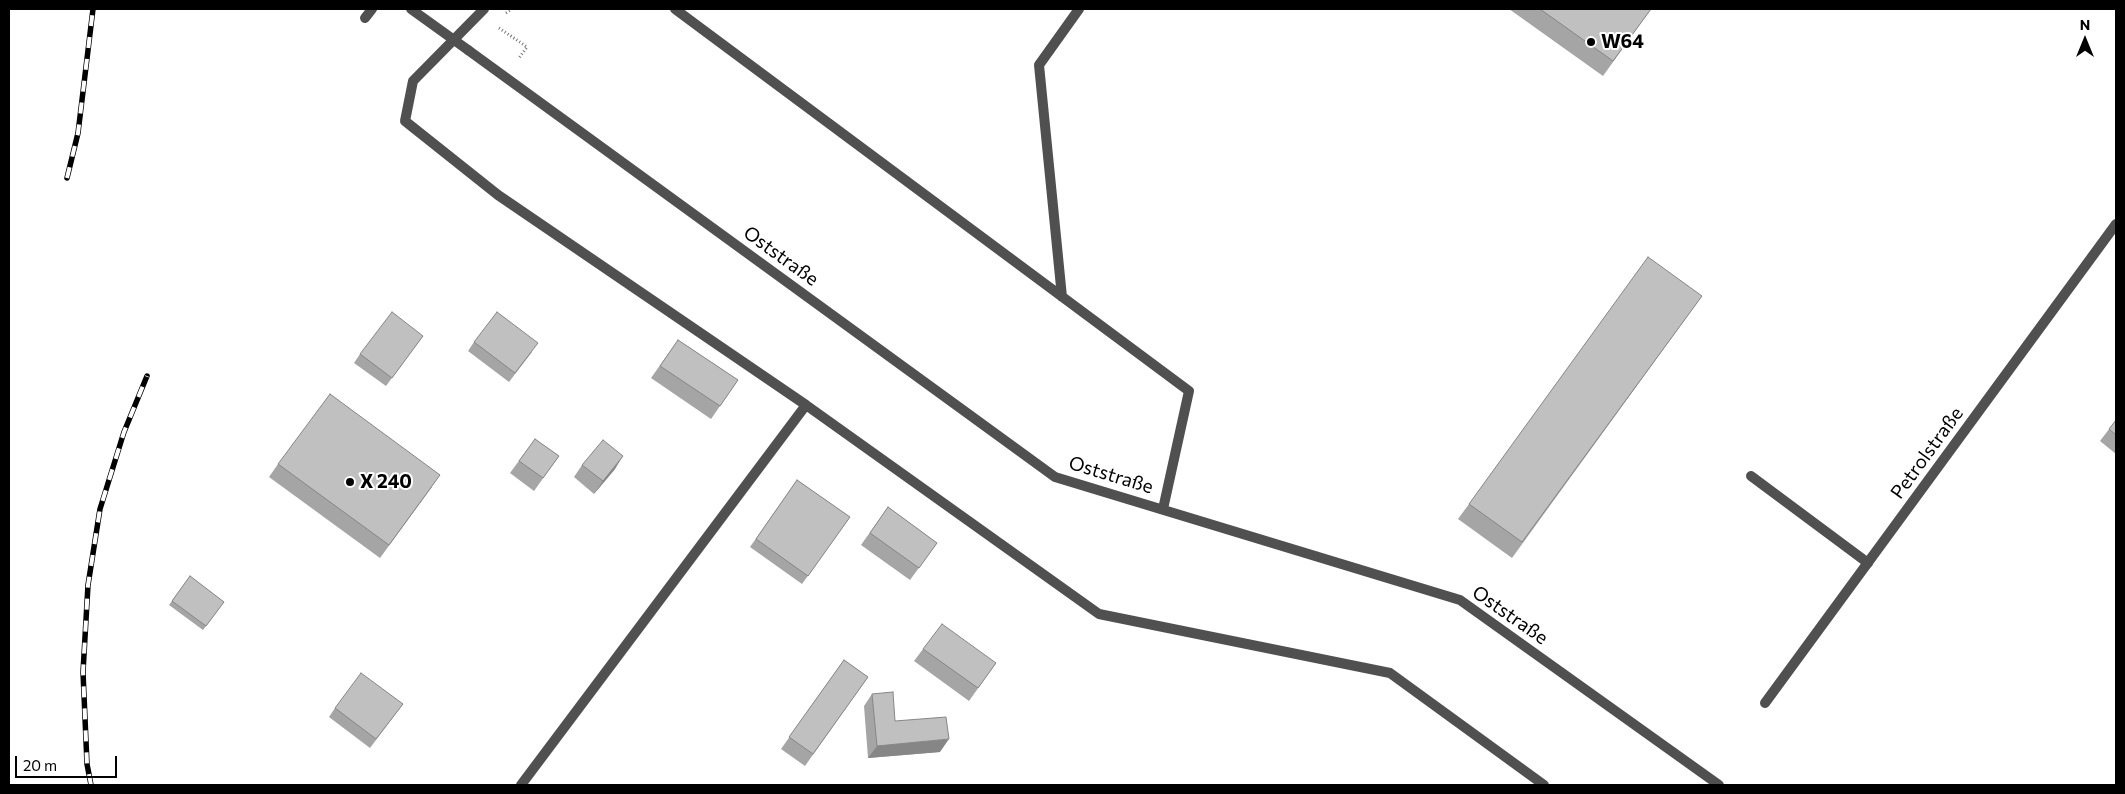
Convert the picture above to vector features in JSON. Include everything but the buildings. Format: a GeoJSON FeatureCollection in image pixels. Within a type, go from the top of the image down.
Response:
{"type":"FeatureCollection","features":[{"type":"Feature","properties":{"kind":"street"},"geometry":{"type":"LineString","coordinates":[[365,18],[372,9]]}},
{"type":"Feature","properties":{"kind":"street","name":"Oststraße"},"geometry":{"type":"LineString","coordinates":[[411,9],[1056,477],[1460,600],[1719,785]]}},
{"type":"Feature","properties":{"kind":"street"},"geometry":{"type":"LineString","coordinates":[[484,9],[413,81],[405,121],[498,195],[806,404],[1099,614],[1390,673],[1544,785]]}},
{"type":"Feature","properties":{"kind":"street"},"geometry":{"type":"LineString","coordinates":[[674,9],[1189,392],[1163,509]]}},
{"type":"Feature","properties":{"kind":"street"},"geometry":{"type":"LineString","coordinates":[[1062,297],[1039,65],[1080,9]]}},
{"type":"Feature","properties":{"kind":"street","name":"Petrolstraße"},"geometry":{"type":"LineString","coordinates":[[1765,703],[2116,224]]}},
{"type":"Feature","properties":{"kind":"street"},"geometry":{"type":"LineString","coordinates":[[521,785],[806,404]]}},
{"type":"Feature","properties":{"kind":"street"},"geometry":{"type":"LineString","coordinates":[[1751,476],[1868,563]]}},
{"type":"Feature","properties":{"kind":"path"},"geometry":{"type":"LineString","coordinates":[[498,18],[512,9]]}},
{"type":"Feature","properties":{"kind":"path"},"geometry":{"type":"LineString","coordinates":[[498,27],[527,47]]}},
{"type":"Feature","properties":{"kind":"railway"},"geometry":{"type":"LineString","coordinates":[[67,178],[78,133],[93,9]]}},
{"type":"Feature","properties":{"kind":"railway"},"geometry":{"type":"LineString","coordinates":[[91,785],[87,764],[83,672],[88,585],[100,509],[124,432],[147,376]]}},
{"type":"Feature","properties":{"kind":"place","name":"W64"},"geometry":{"type":"Point","coordinates":[1591,42]}},
{"type":"Feature","properties":{"kind":"place","name":"X 240"},"geometry":{"type":"Point","coordinates":[350,482]}}]}
